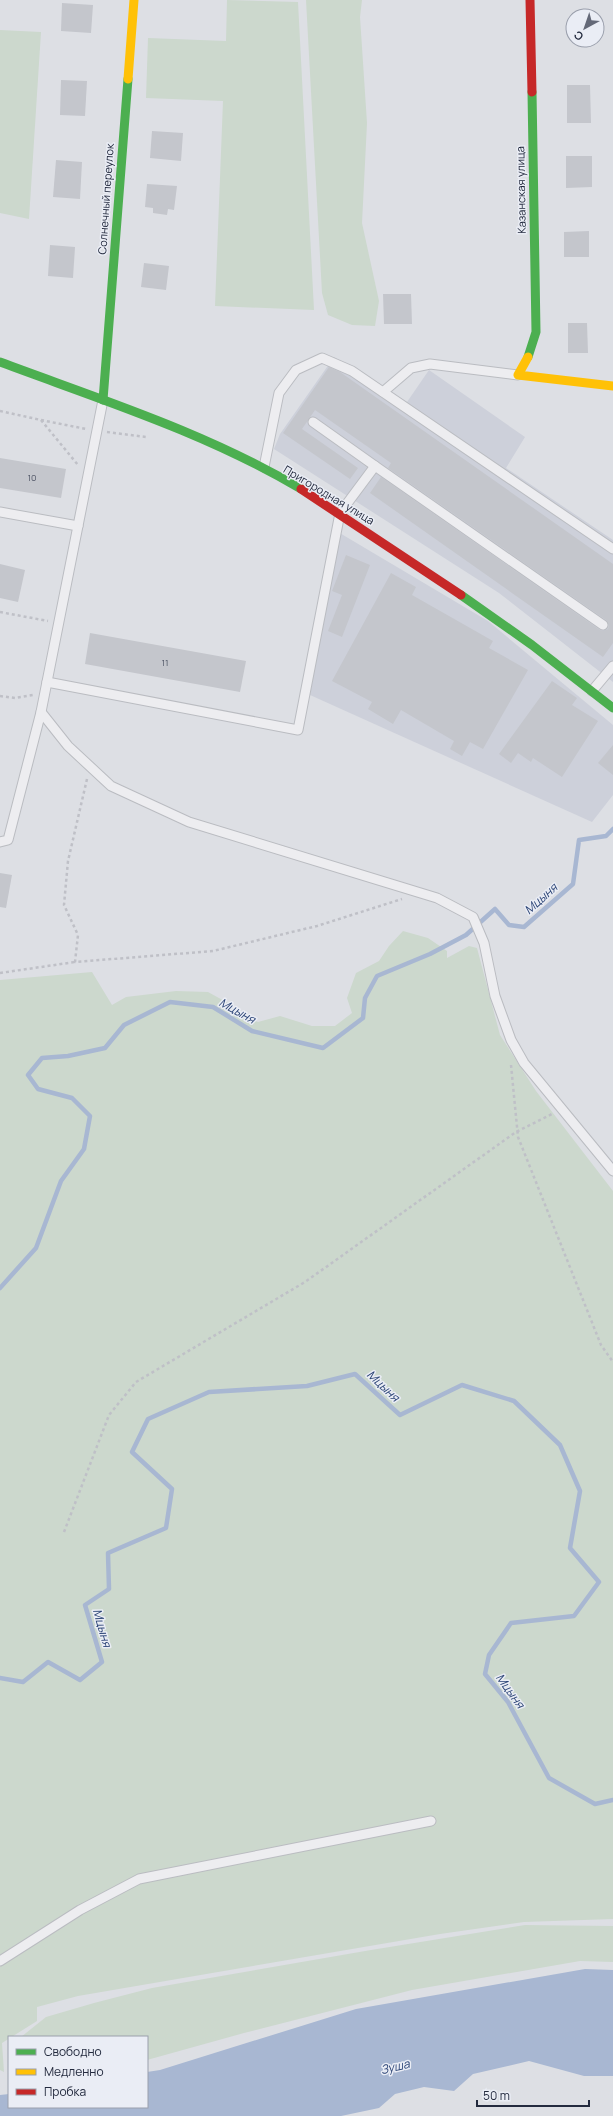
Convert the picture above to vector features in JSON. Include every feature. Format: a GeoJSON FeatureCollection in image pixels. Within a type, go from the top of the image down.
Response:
{"type":"FeatureCollection","features":[{"type":"Feature","properties":{"kind":"street","name":"Солнечный переулок"},"geometry":{"type":"LineString","coordinates":[[103,400],[134,0]]}},
{"type":"Feature","properties":{"kind":"street","name":"Казанская улица"},"geometry":{"type":"LineString","coordinates":[[518,375],[532,350],[536,332],[530,0]]}},
{"type":"Feature","properties":{"kind":"street","name":"Пригородная улица"},"geometry":{"type":"LineString","coordinates":[[0,362],[103,400],[223,448],[263,469],[340,513],[433,575],[613,708]]}},
{"type":"Feature","properties":{"kind":"street"},"geometry":{"type":"LineString","coordinates":[[518,375],[613,386]]}},
{"type":"Feature","properties":{"kind":"lane"},"geometry":{"type":"LineString","coordinates":[[263,469],[279,393],[296,370],[322,358],[352,371],[613,549]]}},
{"type":"Feature","properties":{"kind":"lane"},"geometry":{"type":"LineString","coordinates":[[383,392],[411,368],[430,364],[518,375]]}},
{"type":"Feature","properties":{"kind":"lane"},"geometry":{"type":"LineString","coordinates":[[0,842],[8,840],[41,712],[103,400]]}},
{"type":"Feature","properties":{"kind":"lane"},"geometry":{"type":"LineString","coordinates":[[313,422],[603,625]]}},
{"type":"Feature","properties":{"kind":"lane"},"geometry":{"type":"LineString","coordinates":[[47,682],[298,730],[340,513],[375,466]]}},
{"type":"Feature","properties":{"kind":"lane"},"geometry":{"type":"LineString","coordinates":[[0,512],[78,526]]}},
{"type":"Feature","properties":{"kind":"lane"},"geometry":{"type":"LineString","coordinates":[[592,691],[613,666]]}},
{"type":"Feature","properties":{"kind":"lane"},"geometry":{"type":"LineString","coordinates":[[41,712],[68,746],[111,786],[189,822],[438,898],[473,917],[484,943],[495,996],[511,1040],[524,1063],[613,1171]]}},
{"type":"Feature","properties":{"kind":"lane"},"geometry":{"type":"LineString","coordinates":[[2,1957],[80,1910],[139,1879],[431,1821]]}},
{"type":"Feature","properties":{"kind":"path"},"geometry":{"type":"LineString","coordinates":[[0,411],[96,431],[151,438]]}},
{"type":"Feature","properties":{"kind":"path"},"geometry":{"type":"LineString","coordinates":[[41,420],[88,476]]}},
{"type":"Feature","properties":{"kind":"path"},"geometry":{"type":"LineString","coordinates":[[0,612],[59,623]]}},
{"type":"Feature","properties":{"kind":"path"},"geometry":{"type":"LineString","coordinates":[[0,696],[15,698],[45,693]]}},
{"type":"Feature","properties":{"kind":"path"},"geometry":{"type":"LineString","coordinates":[[74,962],[78,936],[64,905],[68,861],[90,767]]}},
{"type":"Feature","properties":{"kind":"path"},"geometry":{"type":"LineString","coordinates":[[0,973],[74,962],[213,951],[317,926],[421,893]]}},
{"type":"Feature","properties":{"kind":"path"},"geometry":{"type":"LineString","coordinates":[[511,1061],[518,1137],[601,1345],[613,1362]]}},
{"type":"Feature","properties":{"kind":"path"},"geometry":{"type":"LineString","coordinates":[[64,1532],[109,1415],[136,1382],[305,1282],[516,1132],[561,1109]]}},
{"type":"Feature","properties":{"kind":"shaded area"},"geometry":{"type":"Polygon","coordinates":[[[227,0],[298,2],[314,310],[215,306],[223,101],[146,98],[148,38],[226,41],[227,0]]]}},
{"type":"Feature","properties":{"kind":"shaded area"},"geometry":{"type":"Polygon","coordinates":[[[306,0],[362,0],[360,17],[367,123],[362,223],[379,301],[375,326],[352,325],[328,315],[322,293],[306,0]]]}},
{"type":"Feature","properties":{"kind":"shaded area"},"geometry":{"type":"Polygon","coordinates":[[[0,30],[41,32],[29,219],[0,213],[0,30]]]}},
{"type":"Feature","properties":{"kind":"shaded area"},"geometry":{"type":"Polygon","coordinates":[[[334,357],[407,402],[429,370],[525,437],[506,468],[613,540],[613,682],[499,593],[274,449],[280,434],[334,357]]]}},
{"type":"Feature","properties":{"kind":"shaded area"},"geometry":{"type":"Polygon","coordinates":[[[338,532],[488,621],[613,725],[613,795],[592,822],[310,695],[338,532]]]}},
{"type":"Feature","properties":{"kind":"shaded area"},"geometry":{"type":"Polygon","coordinates":[[[403,931],[428,938],[447,951],[447,958],[469,946],[477,948],[500,1035],[536,1091],[613,1191],[613,1919],[524,1922],[440,1934],[78,1996],[37,2007],[37,2021],[13,2036],[8,2036],[8,2039],[2,2043],[4,2072],[0,2070],[0,980],[92,972],[112,1005],[126,997],[176,991],[208,992],[228,1003],[244,1017],[258,1022],[280,1016],[312,1026],[335,1026],[352,1013],[347,998],[356,973],[379,961],[389,946],[403,931]]]}},
{"type":"Feature","properties":{"kind":"shaded area"},"geometry":{"type":"Polygon","coordinates":[[[525,1925],[613,1926],[613,1962],[580,1961],[412,1990],[244,2033],[148,2060],[148,2036],[22,2036],[46,2017],[152,1988],[525,1925]]]}},
{"type":"Feature","properties":{"kind":"water","name":"Зуша"},"geometry":{"type":"Polygon","coordinates":[[[585,1969],[613,1970],[613,2076],[584,2076],[529,2061],[473,2074],[454,2091],[424,2087],[395,2094],[379,2108],[341,2116],[0,2116],[0,2095],[8,2094],[8,2108],[148,2108],[148,2072],[160,2070],[356,2009],[585,1969]]]}},
{"type":"Feature","properties":{"kind":"building"},"geometry":{"type":"Polygon","coordinates":[[[62,3],[93,5],[91,33],[61,31],[62,3]]]}},
{"type":"Feature","properties":{"kind":"building"},"geometry":{"type":"Polygon","coordinates":[[[61,80],[87,81],[85,116],[60,115],[61,80]]]}},
{"type":"Feature","properties":{"kind":"building"},"geometry":{"type":"Polygon","coordinates":[[[567,85],[590,85],[591,123],[567,123],[567,85]]]}},
{"type":"Feature","properties":{"kind":"building"},"geometry":{"type":"Polygon","coordinates":[[[152,131],[183,133],[181,161],[150,158],[152,131]]]}},
{"type":"Feature","properties":{"kind":"building"},"geometry":{"type":"Polygon","coordinates":[[[566,156],[592,156],[592,187],[566,188],[566,156]]]}},
{"type":"Feature","properties":{"kind":"building"},"geometry":{"type":"Polygon","coordinates":[[[56,160],[82,162],[80,199],[53,197],[56,160]]]}},
{"type":"Feature","properties":{"kind":"building"},"geometry":{"type":"Polygon","coordinates":[[[147,184],[177,186],[174,210],[168,209],[167,215],[153,213],[153,208],[145,207],[147,184]]]}},
{"type":"Feature","properties":{"kind":"building"},"geometry":{"type":"Polygon","coordinates":[[[589,231],[589,257],[564,257],[564,232],[589,231]]]}},
{"type":"Feature","properties":{"kind":"building"},"geometry":{"type":"Polygon","coordinates":[[[50,245],[75,247],[73,278],[48,276],[50,245]]]}},
{"type":"Feature","properties":{"kind":"building"},"geometry":{"type":"Polygon","coordinates":[[[144,263],[169,266],[166,290],[141,287],[144,263]]]}},
{"type":"Feature","properties":{"kind":"building"},"geometry":{"type":"Polygon","coordinates":[[[383,294],[411,294],[412,324],[384,324],[383,294]]]}},
{"type":"Feature","properties":{"kind":"building"},"geometry":{"type":"Polygon","coordinates":[[[568,323],[587,323],[588,353],[568,353],[568,323]]]}},
{"type":"Feature","properties":{"kind":"building"},"geometry":{"type":"Polygon","coordinates":[[[329,367],[340,372],[613,564],[613,643],[603,657],[370,493],[381,477],[600,630],[603,631],[608,629],[609,625],[606,620],[388,468],[391,463],[315,410],[302,429],[358,468],[350,479],[283,433],[329,367]]]}},
{"type":"Feature","properties":{"kind":"building"},"geometry":{"type":"Polygon","coordinates":[[[0,458],[66,469],[61,498],[0,488],[0,458]]]}},
{"type":"Feature","properties":{"kind":"building"},"geometry":{"type":"Polygon","coordinates":[[[346,555],[370,565],[342,637],[328,631],[342,595],[332,591],[346,555]]]}},
{"type":"Feature","properties":{"kind":"building"},"geometry":{"type":"Polygon","coordinates":[[[0,564],[25,570],[18,602],[0,598],[0,564]]]}},
{"type":"Feature","properties":{"kind":"building"},"geometry":{"type":"Polygon","coordinates":[[[391,573],[416,587],[412,595],[493,641],[489,648],[528,670],[483,749],[470,742],[462,756],[450,749],[454,741],[401,710],[393,724],[368,709],[372,702],[332,681],[391,573]]]}},
{"type":"Feature","properties":{"kind":"building"},"geometry":{"type":"Polygon","coordinates":[[[90,633],[246,661],[240,692],[85,664],[90,633]]]}},
{"type":"Feature","properties":{"kind":"building"},"geometry":{"type":"Polygon","coordinates":[[[552,681],[577,698],[572,705],[598,721],[562,777],[533,758],[531,762],[518,753],[511,763],[499,754],[552,681]]]}},
{"type":"Feature","properties":{"kind":"building"},"geometry":{"type":"Polygon","coordinates":[[[613,745],[613,775],[598,763],[613,745]]]}},
{"type":"Feature","properties":{"kind":"building"},"geometry":{"type":"Polygon","coordinates":[[[0,873],[12,875],[6,908],[0,907],[0,873]]]}},
{"type":"Feature","properties":{"kind":"waterway","name":"Мцыня"},"geometry":{"type":"LineString","coordinates":[[0,1288],[36,1248],[61,1181],[84,1149],[90,1116],[72,1098],[38,1089],[28,1075],[42,1058],[68,1056],[105,1048],[124,1025],[170,1002],[213,1007],[252,1031],[323,1048],[363,1018],[365,998],[377,976],[430,954],[466,935],[495,909],[509,925],[524,927],[573,884],[579,840],[606,836],[613,829]]}},
{"type":"Feature","properties":{"kind":"waterway","name":"Мцыня"},"geometry":{"type":"LineString","coordinates":[[0,1678],[23,1682],[48,1662],[80,1680],[102,1662],[85,1605],[109,1589],[108,1553],[166,1528],[172,1489],[132,1452],[148,1419],[209,1392],[307,1386],[355,1374],[400,1415],[462,1385],[514,1401],[560,1445],[580,1491],[570,1548],[599,1582],[574,1616],[511,1623],[489,1655],[485,1674],[508,1702],[549,1778],[595,1804],[613,1800]]}},
{"type":"Feature","properties":{"kind":"traffic: fast"},"geometry":{"type":"LineString","coordinates":[[103,400],[128,79]]}},
{"type":"Feature","properties":{"kind":"traffic: fast"},"geometry":{"type":"LineString","coordinates":[[528,357],[536,332],[532,92]]}},
{"type":"Feature","properties":{"kind":"traffic: fast"},"geometry":{"type":"LineString","coordinates":[[0,362],[115,404],[191,434],[229,451],[301,489]]}},
{"type":"Feature","properties":{"kind":"traffic: fast"},"geometry":{"type":"LineString","coordinates":[[461,595],[532,645],[613,708]]}},
{"type":"Feature","properties":{"kind":"traffic: slow"},"geometry":{"type":"LineString","coordinates":[[128,79],[134,0]]}},
{"type":"Feature","properties":{"kind":"traffic: slow"},"geometry":{"type":"LineString","coordinates":[[528,357],[518,375],[613,386]]}},
{"type":"Feature","properties":{"kind":"traffic: jam"},"geometry":{"type":"LineString","coordinates":[[530,0],[532,92]]}},
{"type":"Feature","properties":{"kind":"traffic: jam"},"geometry":{"type":"LineString","coordinates":[[301,489],[461,595]]}}]}
